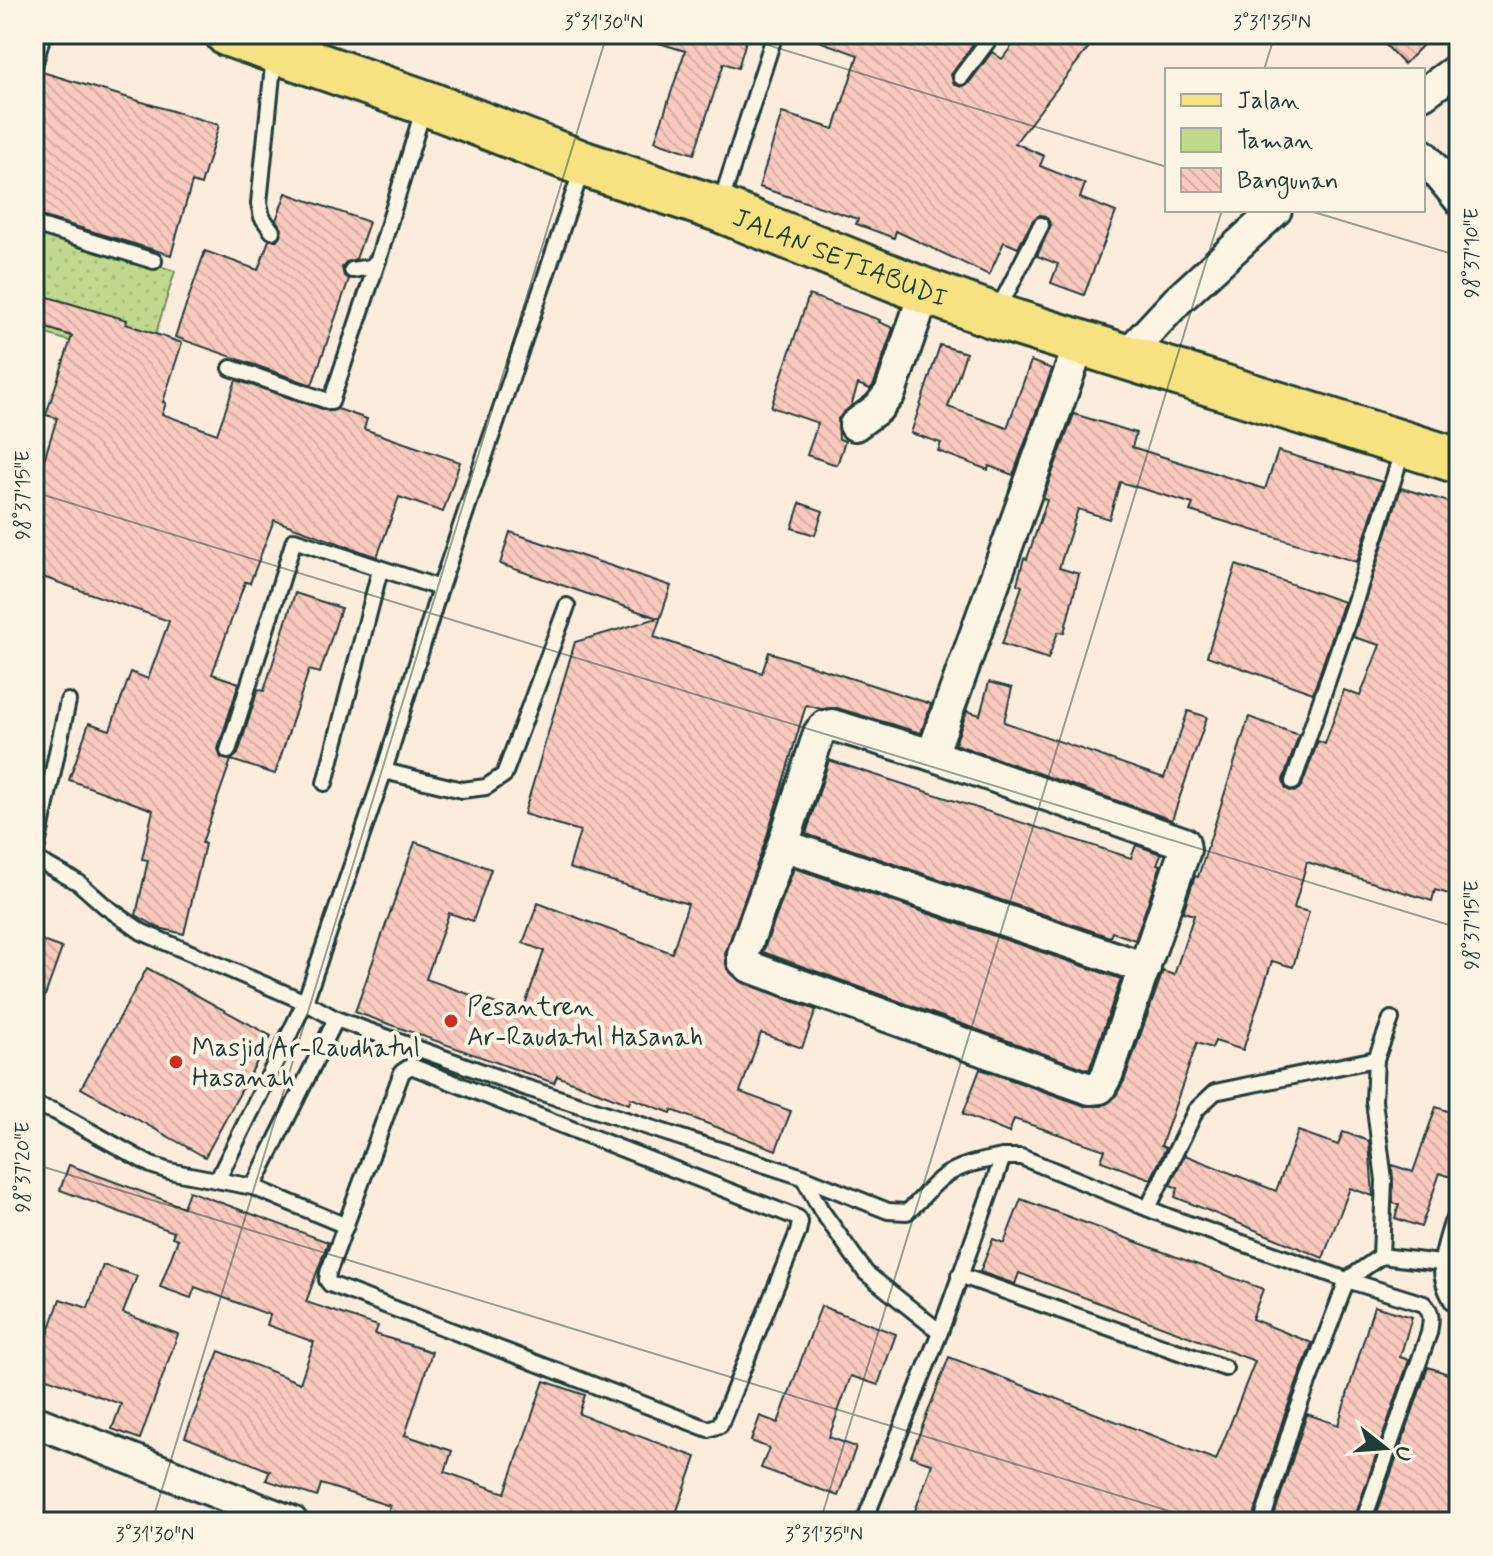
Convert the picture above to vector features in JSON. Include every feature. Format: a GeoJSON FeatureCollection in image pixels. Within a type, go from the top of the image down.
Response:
{"type":"FeatureCollection","features":[{"type":"Feature","properties":{"kind":"main road","name":"JALAN SETIABUDI"},"geometry":{"type":"LineString","coordinates":[[228,34],[426,103],[584,164],[719,209],[995,316],[1404,445],[1458,459]]}},
{"type":"Feature","properties":{"kind":"street"},"geometry":{"type":"LineString","coordinates":[[1425,93],[1459,68]]}},
{"type":"Feature","properties":{"kind":"street"},"geometry":{"type":"LineString","coordinates":[[1425,157],[1459,199]]}},
{"type":"Feature","properties":{"kind":"street"},"geometry":{"type":"LineString","coordinates":[[1124,358],[1177,301],[1274,212]]}},
{"type":"Feature","properties":{"kind":"street"},"geometry":{"type":"LineString","coordinates":[[855,425],[878,408],[890,393],[925,291]]}},
{"type":"Feature","properties":{"kind":"street"},"geometry":{"type":"LineString","coordinates":[[932,755],[1080,343]]}},
{"type":"Feature","properties":{"kind":"street"},"geometry":{"type":"LineString","coordinates":[[832,725],[932,755],[1184,843],[1185,850],[1104,1082],[1100,1088],[1090,1089],[745,964],[743,954],[783,845],[819,733],[825,726],[832,725]]}},
{"type":"Feature","properties":{"kind":"street"},"geometry":{"type":"LineString","coordinates":[[783,845],[1145,968]]}},
{"type":"Feature","properties":{"kind":"street"},"geometry":{"type":"LineString","coordinates":[[1459,1227],[1449,1264],[1450,1280],[1459,1297]]}},
{"type":"Feature","properties":{"kind":"street"},"geometry":{"type":"LineString","coordinates":[[34,1421],[292,1522]]}},
{"type":"Feature","properties":{"kind":"lane"},"geometry":{"type":"LineString","coordinates":[[34,66],[43,34]]}},
{"type":"Feature","properties":{"kind":"lane"},"geometry":{"type":"LineString","coordinates":[[719,209],[775,34]]}},
{"type":"Feature","properties":{"kind":"lane"},"geometry":{"type":"LineString","coordinates":[[961,77],[993,34]]}},
{"type":"Feature","properties":{"kind":"lane"},"geometry":{"type":"LineString","coordinates":[[272,231],[262,217],[259,203],[275,50]]}},
{"type":"Feature","properties":{"kind":"lane"},"geometry":{"type":"LineString","coordinates":[[231,368],[331,402],[426,103]]}},
{"type":"Feature","properties":{"kind":"lane"},"geometry":{"type":"LineString","coordinates":[[218,1179],[305,1002],[384,771],[440,588],[584,164]]}},
{"type":"Feature","properties":{"kind":"lane"},"geometry":{"type":"LineString","coordinates":[[34,224],[154,261]]}},
{"type":"Feature","properties":{"kind":"lane"},"geometry":{"type":"LineString","coordinates":[[995,316],[1041,225]]}},
{"type":"Feature","properties":{"kind":"lane"},"geometry":{"type":"LineString","coordinates":[[352,270],[371,267],[378,260]]}},
{"type":"Feature","properties":{"kind":"lane"},"geometry":{"type":"LineString","coordinates":[[1293,782],[1404,445]]}},
{"type":"Feature","properties":{"kind":"lane"},"geometry":{"type":"LineString","coordinates":[[228,751],[294,540],[440,588]]}},
{"type":"Feature","properties":{"kind":"lane"},"geometry":{"type":"LineString","coordinates":[[325,783],[380,570]]}},
{"type":"Feature","properties":{"kind":"lane"},"geometry":{"type":"LineString","coordinates":[[384,771],[462,790],[486,787],[504,775],[567,606]]}},
{"type":"Feature","properties":{"kind":"lane"},"geometry":{"type":"LineString","coordinates":[[68,701],[34,859],[79,883],[142,932],[305,1002],[336,1019],[527,1088],[803,1177],[888,1211],[907,1212],[941,1178],[970,1163],[1021,1157],[1148,1208],[1347,1280],[1424,1304],[1430,1310],[1429,1333],[1363,1522]]}},
{"type":"Feature","properties":{"kind":"lane"},"geometry":{"type":"LineString","coordinates":[[253,1187],[336,1019]]}},
{"type":"Feature","properties":{"kind":"lane"},"geometry":{"type":"LineString","coordinates":[[1381,1256],[1384,1180],[1374,1101],[1376,1059],[1391,1019]]}},
{"type":"Feature","properties":{"kind":"lane"},"geometry":{"type":"LineString","coordinates":[[1148,1208],[1196,1110],[1215,1092],[1376,1059]]}},
{"type":"Feature","properties":{"kind":"lane"},"geometry":{"type":"LineString","coordinates":[[411,1066],[798,1218],[800,1222],[720,1425],[713,1429],[337,1288],[327,1280],[328,1273],[346,1226],[402,1072],[411,1066]]}},
{"type":"Feature","properties":{"kind":"lane"},"geometry":{"type":"LineString","coordinates":[[34,1105],[54,1111],[151,1165],[253,1187],[346,1226]]}},
{"type":"Feature","properties":{"kind":"lane"},"geometry":{"type":"LineString","coordinates":[[864,1522],[940,1332],[1003,1157]]}},
{"type":"Feature","properties":{"kind":"lane"},"geometry":{"type":"LineString","coordinates":[[803,1177],[821,1210],[866,1273],[940,1332]]}},
{"type":"Feature","properties":{"kind":"lane"},"geometry":{"type":"LineString","coordinates":[[1262,1522],[1293,1422],[1347,1280],[1381,1256],[1449,1264]]}},
{"type":"Feature","properties":{"kind":"lane"},"geometry":{"type":"LineString","coordinates":[[959,1275],[1225,1368]]}},
{"type":"Feature","properties":{"kind":"green space"},"geometry":{"type":"Polygon","coordinates":[[[34,227],[175,271],[146,365],[34,330],[34,227]]]}},
{"type":"Feature","properties":{"kind":"building"},"geometry":{"type":"Polygon","coordinates":[[[647,34],[748,34],[738,68],[724,63],[694,154],[655,141],[685,51],[646,39],[647,34]]]}},
{"type":"Feature","properties":{"kind":"building"},"geometry":{"type":"Polygon","coordinates":[[[808,34],[969,34],[976,40],[951,75],[954,84],[961,87],[969,83],[992,52],[1002,59],[1021,34],[1099,34],[1015,143],[1044,156],[1040,166],[1085,184],[1080,198],[1116,212],[1084,295],[1051,283],[1058,264],[1037,256],[1051,225],[1045,216],[1040,215],[1033,220],[1018,248],[1004,242],[989,275],[896,231],[894,238],[856,224],[858,219],[759,187],[782,113],[834,129],[858,55],[808,37],[808,34]]]}},
{"type":"Feature","properties":{"kind":"building"},"geometry":{"type":"Polygon","coordinates":[[[1375,34],[1434,34],[1404,64],[1375,34]]]}},
{"type":"Feature","properties":{"kind":"building"},"geometry":{"type":"Polygon","coordinates":[[[42,72],[219,125],[201,185],[192,182],[171,255],[34,214],[34,76],[42,72]]]}},
{"type":"Feature","properties":{"kind":"building"},"geometry":{"type":"Polygon","coordinates":[[[286,193],[369,222],[356,259],[342,267],[344,276],[349,279],[312,385],[175,337],[205,251],[258,270],[269,240],[277,240],[281,234],[282,229],[276,220],[286,193]]]}},
{"type":"Feature","properties":{"kind":"building"},"geometry":{"type":"Polygon","coordinates":[[[34,293],[127,320],[126,324],[182,343],[162,414],[217,434],[236,380],[328,411],[338,409],[367,419],[364,429],[460,462],[443,512],[399,497],[377,557],[274,520],[250,583],[245,582],[212,674],[239,683],[218,749],[221,758],[231,760],[202,843],[205,844],[184,934],[159,928],[136,915],[148,860],[142,859],[153,810],[69,780],[89,723],[110,730],[131,672],[148,679],[169,621],[34,574],[34,492],[57,418],[46,415],[72,336],[34,324],[34,293]]]}},
{"type":"Feature","properties":{"kind":"building"},"geometry":{"type":"Polygon","coordinates":[[[809,295],[880,320],[893,328],[874,384],[870,389],[858,384],[851,406],[838,419],[839,439],[845,441],[837,465],[807,455],[818,423],[771,407],[809,295]]]}},
{"type":"Feature","properties":{"kind":"building"},"geometry":{"type":"Polygon","coordinates":[[[940,345],[966,353],[948,407],[1007,428],[1031,361],[1052,369],[1013,475],[989,466],[988,470],[938,451],[941,443],[911,433],[940,345]]]}},
{"type":"Feature","properties":{"kind":"building"},"geometry":{"type":"Polygon","coordinates":[[[1074,414],[1136,433],[1132,447],[1265,489],[1278,451],[1382,482],[1357,562],[1190,511],[1193,504],[1120,482],[1109,519],[1078,509],[1059,568],[1079,574],[1064,633],[1058,632],[1048,659],[1002,644],[1022,586],[1017,584],[1024,558],[1027,559],[1047,500],[1043,498],[1074,414]]]}},
{"type":"Feature","properties":{"kind":"building"},"geometry":{"type":"Polygon","coordinates":[[[1401,488],[1459,505],[1459,897],[1435,890],[1432,901],[1307,862],[1294,908],[1309,912],[1293,967],[1272,961],[1243,1050],[1215,1041],[1212,1048],[1197,1043],[1161,1146],[1166,1148],[1151,1179],[1101,1161],[1105,1150],[1014,1119],[1009,1133],[963,1114],[980,1069],[1085,1106],[1102,1106],[1115,1097],[1124,1081],[1163,971],[1174,975],[1194,915],[1183,912],[1195,876],[1198,877],[1249,717],[1299,735],[1283,780],[1286,789],[1294,792],[1302,785],[1318,741],[1325,744],[1344,690],[1360,696],[1380,645],[1353,637],[1401,488]]]}},
{"type":"Feature","properties":{"kind":"building"},"geometry":{"type":"Polygon","coordinates":[[[800,503],[823,511],[815,535],[792,528],[800,503]]]}},
{"type":"Feature","properties":{"kind":"building"},"geometry":{"type":"Polygon","coordinates":[[[510,532],[671,586],[654,637],[762,673],[769,652],[931,704],[921,733],[837,708],[821,709],[806,705],[766,839],[725,954],[727,969],[739,981],[816,1010],[802,1048],[761,1033],[740,1092],[791,1111],[776,1150],[672,1110],[671,1113],[631,1098],[629,1104],[557,1076],[554,1083],[355,1012],[415,842],[491,869],[473,921],[449,913],[426,979],[522,1013],[544,951],[523,943],[538,903],[672,953],[688,904],[569,868],[580,831],[524,814],[575,642],[658,618],[500,564],[510,532]]]}},
{"type":"Feature","properties":{"kind":"building"},"geometry":{"type":"Polygon","coordinates":[[[1236,565],[1344,602],[1313,693],[1207,656],[1236,565]]]}},
{"type":"Feature","properties":{"kind":"building"},"geometry":{"type":"Polygon","coordinates":[[[295,593],[341,608],[320,673],[309,670],[275,774],[231,760],[238,754],[258,689],[264,691],[295,593]]]}},
{"type":"Feature","properties":{"kind":"building"},"geometry":{"type":"Polygon","coordinates":[[[989,682],[1012,688],[1004,722],[1164,778],[1188,711],[1207,717],[1172,820],[955,744],[967,711],[980,715],[989,682]]]}},
{"type":"Feature","properties":{"kind":"building"},"geometry":{"type":"Polygon","coordinates":[[[829,760],[1131,858],[1136,845],[1161,854],[1157,864],[1161,865],[1135,940],[1112,932],[1110,937],[806,834],[829,760]]]}},
{"type":"Feature","properties":{"kind":"building"},"geometry":{"type":"Polygon","coordinates":[[[794,868],[1121,979],[1089,1070],[763,952],[794,868]]]}},
{"type":"Feature","properties":{"kind":"building"},"geometry":{"type":"Polygon","coordinates":[[[34,938],[62,948],[37,1018],[34,1017],[34,938]]]}},
{"type":"Feature","properties":{"kind":"building","name":"Masjid Ar-Raudhatul Hasanah"},"geometry":{"type":"Polygon","coordinates":[[[147,968],[271,1036],[205,1157],[81,1088],[147,968]]]}},
{"type":"Feature","properties":{"kind":"building"},"geometry":{"type":"Polygon","coordinates":[[[1436,1107],[1459,1115],[1459,1180],[1440,1173],[1421,1227],[1395,1218],[1399,1205],[1393,1203],[1392,1165],[1413,1172],[1436,1107]]]}},
{"type":"Feature","properties":{"kind":"building"},"geometry":{"type":"Polygon","coordinates":[[[1298,1131],[1338,1145],[1343,1132],[1369,1141],[1373,1196],[1350,1188],[1323,1258],[1175,1197],[1178,1188],[1170,1185],[1185,1155],[1276,1191],[1298,1131]]]}},
{"type":"Feature","properties":{"kind":"building"},"geometry":{"type":"Polygon","coordinates":[[[69,1165],[183,1207],[189,1191],[328,1242],[306,1302],[378,1326],[375,1334],[432,1352],[405,1435],[452,1451],[445,1472],[505,1493],[544,1381],[585,1395],[579,1414],[696,1457],[673,1522],[408,1522],[387,1515],[390,1506],[321,1484],[317,1497],[266,1480],[270,1471],[185,1437],[219,1351],[300,1383],[314,1342],[267,1325],[270,1315],[195,1287],[191,1298],[160,1287],[178,1239],[172,1237],[174,1232],[60,1190],[69,1165]]]}},
{"type":"Feature","properties":{"kind":"building"},"geometry":{"type":"Polygon","coordinates":[[[1021,1199],[1263,1289],[1252,1319],[1312,1343],[1283,1419],[1252,1522],[911,1522],[932,1464],[911,1456],[949,1357],[1216,1460],[1255,1361],[1019,1273],[1015,1284],[980,1272],[993,1239],[1004,1243],[1021,1199]]]}},
{"type":"Feature","properties":{"kind":"building"},"geometry":{"type":"Polygon","coordinates":[[[103,1265],[137,1276],[123,1313],[178,1334],[140,1439],[112,1429],[121,1404],[41,1376],[46,1363],[39,1361],[60,1299],[88,1308],[103,1265]]]}},
{"type":"Feature","properties":{"kind":"building"},"geometry":{"type":"Polygon","coordinates":[[[821,1306],[896,1334],[878,1385],[851,1376],[829,1437],[856,1447],[838,1496],[761,1468],[769,1448],[751,1441],[760,1416],[778,1423],[821,1306]]]}},
{"type":"Feature","properties":{"kind":"building"},"geometry":{"type":"Polygon","coordinates":[[[1374,1306],[1412,1317],[1400,1357],[1409,1360],[1353,1522],[1272,1522],[1307,1414],[1338,1425],[1374,1306]]]}},
{"type":"Feature","properties":{"kind":"building"},"geometry":{"type":"Polygon","coordinates":[[[1428,1367],[1459,1378],[1459,1522],[1374,1522],[1428,1367]]]}},
{"type":"Feature","properties":{"kind":"place","name":"Pesantren Ar-Raudatul Hasanah"},"geometry":{"type":"Point","coordinates":[451,1021]}},
{"type":"Feature","properties":{"kind":"place","name":"Masjid Ar-Raudhatul Hasanah"},"geometry":{"type":"Point","coordinates":[176,1062]}}]}
